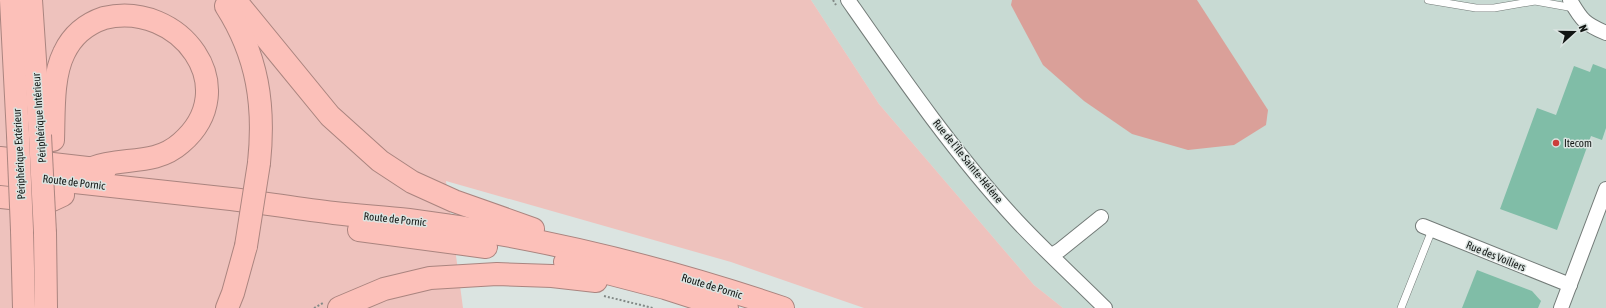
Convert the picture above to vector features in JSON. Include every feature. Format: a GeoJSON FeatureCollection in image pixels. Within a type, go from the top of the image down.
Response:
{"type":"FeatureCollection","features":[{"type":"Feature","properties":{"kind":"highway","name":"Périphérique Extérieur"},"geometry":{"type":"LineString","coordinates":[[11,0],[18,135],[24,308]]}},
{"type":"Feature","properties":{"kind":"highway","name":"Périphérique Intérieur"},"geometry":{"type":"LineString","coordinates":[[31,0],[46,138]]}},
{"type":"Feature","properties":{"kind":"highway"},"geometry":{"type":"LineString","coordinates":[[222,0],[242,33],[255,71],[259,90],[262,125],[246,246],[233,293],[227,308]]}},
{"type":"Feature","properties":{"kind":"highway"},"geometry":{"type":"LineString","coordinates":[[235,0],[320,104],[380,161],[412,182],[454,201],[519,225],[576,240],[588,252]]}},
{"type":"Feature","properties":{"kind":"highway"},"geometry":{"type":"LineString","coordinates":[[0,8],[4,51],[14,65]]}},
{"type":"Feature","properties":{"kind":"highway"},"geometry":{"type":"LineString","coordinates":[[46,308],[45,233],[53,194],[52,175],[46,138],[54,107],[58,68],[66,48],[78,33],[98,20],[118,14],[132,13],[158,18],[180,30],[190,40],[198,53],[205,71],[208,89],[203,112],[193,131],[180,144],[163,154],[143,160],[103,163],[92,168]]}},
{"type":"Feature","properties":{"kind":"highway"},"geometry":{"type":"LineString","coordinates":[[0,158],[92,168],[334,206],[408,220]]}},
{"type":"Feature","properties":{"kind":"highway","name":"Route de Pornic"},"geometry":{"type":"LineString","coordinates":[[0,174],[240,200],[333,213],[408,220],[495,233],[588,252],[700,282],[783,308]]}},
{"type":"Feature","properties":{"kind":"highway","name":"Route de Pornic"},"geometry":{"type":"LineString","coordinates":[[0,188],[481,246],[557,259],[727,308]]}},
{"type":"Feature","properties":{"kind":"highway"},"geometry":{"type":"LineString","coordinates":[[0,197],[48,202],[53,194]]}},
{"type":"Feature","properties":{"kind":"highway"},"geometry":{"type":"LineString","coordinates":[[12,308],[13,264],[22,240]]}},
{"type":"Feature","properties":{"kind":"highway"},"geometry":{"type":"LineString","coordinates":[[339,308],[384,289],[430,278],[497,274],[552,276],[594,281],[673,300],[695,298]]}},
{"type":"Feature","properties":{"kind":"street","name":"Rue de l'Île Sainte-Hélène"},"geometry":{"type":"LineString","coordinates":[[848,0],[910,90],[962,157],[1017,221],[1105,308]]}},
{"type":"Feature","properties":{"kind":"street"},"geometry":{"type":"LineString","coordinates":[[1572,4],[1588,25],[1606,33]]}},
{"type":"Feature","properties":{"kind":"street"},"geometry":{"type":"LineString","coordinates":[[1562,308],[1606,189]]}},
{"type":"Feature","properties":{"kind":"street"},"geometry":{"type":"LineString","coordinates":[[1052,255],[1101,217]]}},
{"type":"Feature","properties":{"kind":"street","name":"Rue des Voiliers"},"geometry":{"type":"LineString","coordinates":[[1428,228],[1570,285]]}},
{"type":"Feature","properties":{"kind":"lane"},"geometry":{"type":"LineString","coordinates":[[1428,0],[1476,8],[1494,8],[1535,1],[1572,4]]}},
{"type":"Feature","properties":{"kind":"lane"},"geometry":{"type":"LineString","coordinates":[[1401,308],[1428,228]]}},
{"type":"Feature","properties":{"kind":"shaded area"},"geometry":{"type":"Polygon","coordinates":[[[0,0],[811,0],[879,104],[1034,285],[1063,308],[864,308],[731,262],[446,181],[463,308],[0,308],[0,0]]]}},
{"type":"Feature","properties":{"kind":"shaded area"},"geometry":{"type":"Polygon","coordinates":[[[811,0],[1606,0],[1606,308],[1063,308],[1034,285],[879,104],[811,0]]]}},
{"type":"Feature","properties":{"kind":"shaded area"},"geometry":{"type":"Polygon","coordinates":[[[1012,0],[1197,0],[1268,110],[1266,125],[1234,145],[1188,150],[1132,134],[1084,101],[1043,65],[1011,5],[1012,0]]]}},
{"type":"Feature","properties":{"kind":"building","name":"Itecom"},"geometry":{"type":"Polygon","coordinates":[[[1593,64],[1606,69],[1606,128],[1602,140],[1591,136],[1557,230],[1500,209],[1537,108],[1556,115],[1574,66],[1590,72],[1593,64]]]}},
{"type":"Feature","properties":{"kind":"building"},"geometry":{"type":"Polygon","coordinates":[[[1477,270],[1532,291],[1541,301],[1538,308],[1462,308],[1477,270]]]}},
{"type":"Feature","properties":{"kind":"place","name":"Itecom"},"geometry":{"type":"Point","coordinates":[1556,143]}}]}
